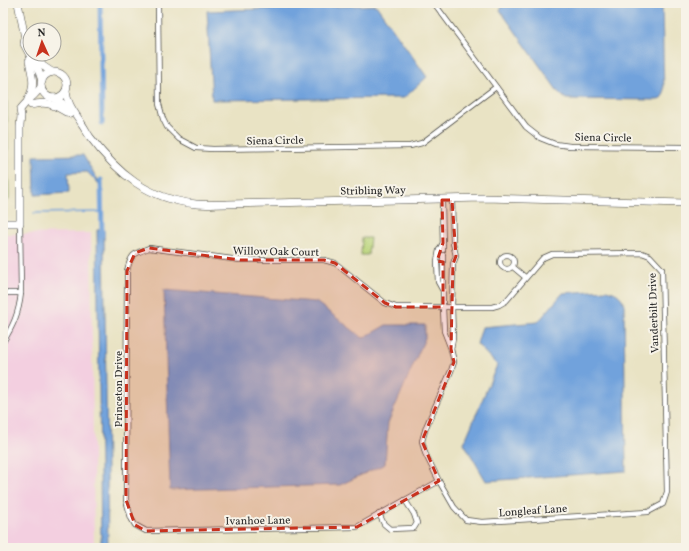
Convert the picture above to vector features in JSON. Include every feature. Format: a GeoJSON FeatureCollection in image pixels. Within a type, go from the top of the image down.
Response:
{"type":"FeatureCollection","features":[{"type":"Feature","properties":{"kind":"street"},"geometry":{"type":"LineString","coordinates":[[18,3],[22,23]]}},
{"type":"Feature","properties":{"kind":"street","name":"Siena Circle"},"geometry":{"type":"LineString","coordinates":[[158,3],[159,104],[167,127],[179,139],[196,148],[213,150],[410,146],[422,143],[496,87]]}},
{"type":"Feature","properties":{"kind":"street","name":"Siena Circle"},"geometry":{"type":"LineString","coordinates":[[434,3],[526,127],[540,138],[555,144],[570,146],[686,147]]}},
{"type":"Feature","properties":{"kind":"street"},"geometry":{"type":"LineString","coordinates":[[3,342],[15,321],[20,304],[20,126],[21,116],[24,113],[31,94],[33,79],[30,62]]}},
{"type":"Feature","properties":{"kind":"street"},"geometry":{"type":"LineString","coordinates":[[35,62],[39,72],[44,94],[51,97]]}},
{"type":"Feature","properties":{"kind":"street"},"geometry":{"type":"LineString","coordinates":[[28,104],[38,99],[62,96],[66,91],[67,82],[64,77],[59,73],[52,72],[40,62]]}},
{"type":"Feature","properties":{"kind":"street"},"geometry":{"type":"LineString","coordinates":[[28,104],[42,84],[46,75],[52,72]]}},
{"type":"Feature","properties":{"kind":"street","name":"Stribling Way"},"geometry":{"type":"LineString","coordinates":[[66,91],[66,96],[70,106],[89,137],[115,166],[130,179],[151,192],[180,202],[197,204],[227,204],[452,200],[482,198],[686,203]]}},
{"type":"Feature","properties":{"kind":"street","name":"Stribling Way"},"geometry":{"type":"LineString","coordinates":[[51,97],[62,104],[79,126],[86,132]]}},
{"type":"Feature","properties":{"kind":"street"},"geometry":{"type":"LineString","coordinates":[[28,104],[39,102],[51,104],[70,115]]}},
{"type":"Feature","properties":{"kind":"street"},"geometry":{"type":"LineString","coordinates":[[439,481],[425,453],[422,441],[426,427],[451,372],[454,362],[444,331],[442,200]]}},
{"type":"Feature","properties":{"kind":"street"},"geometry":{"type":"LineString","coordinates":[[451,349],[453,338],[453,264],[456,256],[453,243],[452,200]]}},
{"type":"Feature","properties":{"kind":"street"},"geometry":{"type":"LineString","coordinates":[[3,223],[20,223]]}},
{"type":"Feature","properties":{"kind":"street"},"geometry":{"type":"LineString","coordinates":[[443,244],[439,250],[437,261],[438,282],[443,291]]}},
{"type":"Feature","properties":{"kind":"street","name":"Willow Oak Court"},"geometry":{"type":"LineString","coordinates":[[135,253],[149,248],[240,260],[324,260],[335,263],[385,303],[396,307],[452,307]]}},
{"type":"Feature","properties":{"kind":"street","name":"Vanderbilt Drive"},"geometry":{"type":"LineString","coordinates":[[452,307],[492,307],[499,305],[506,301],[525,277],[543,258],[552,254],[642,252],[650,256],[662,269],[666,492],[663,504],[648,512]]}},
{"type":"Feature","properties":{"kind":"street","name":"Princeton Drive"},"geometry":{"type":"LineString","coordinates":[[135,253],[129,261],[127,271],[126,500],[131,518],[135,525]]}},
{"type":"Feature","properties":{"kind":"street"},"geometry":{"type":"LineString","coordinates":[[437,261],[454,261]]}},
{"type":"Feature","properties":{"kind":"street"},"geometry":{"type":"LineString","coordinates":[[513,267],[525,277]]}},
{"type":"Feature","properties":{"kind":"street"},"geometry":{"type":"LineString","coordinates":[[3,293],[21,293]]}},
{"type":"Feature","properties":{"kind":"street","name":"Ivanhoe Lane"},"geometry":{"type":"LineString","coordinates":[[135,525],[146,532],[357,527],[439,481]]}},
{"type":"Feature","properties":{"kind":"street","name":"Longleaf Lane"},"geometry":{"type":"LineString","coordinates":[[439,481],[454,507],[466,520],[482,522],[648,512]]}},
{"type":"Feature","properties":{"kind":"street"},"geometry":{"type":"LineString","coordinates":[[380,514],[384,524],[390,529],[399,530],[414,528],[417,523],[414,514],[404,500]]}},
{"type":"Feature","properties":{"kind":"highlighted area"},"geometry":{"type":"Polygon","coordinates":[[[442,200],[452,200],[456,256],[453,264],[451,349],[454,362],[422,441],[439,481],[357,527],[146,531],[135,525],[126,500],[127,271],[135,253],[149,248],[240,260],[324,260],[335,263],[385,303],[396,307],[443,307],[443,262],[437,261],[443,243],[442,200]]]}},
{"type":"Feature","properties":{"kind":"shaded area"},"geometry":{"type":"Polygon","coordinates":[[[91,233],[94,548],[3,548],[3,234],[91,233]]]}},
{"type":"Feature","properties":{"kind":"green space"},"geometry":{"type":"Polygon","coordinates":[[[3,3],[5,3],[9,200],[3,200],[3,3]]]}},
{"type":"Feature","properties":{"kind":"green space"},"geometry":{"type":"Polygon","coordinates":[[[362,238],[370,238],[368,255],[361,255],[362,238]]]}},
{"type":"Feature","properties":{"kind":"water"},"geometry":{"type":"Polygon","coordinates":[[[505,3],[662,3],[664,94],[658,100],[566,99],[559,93],[500,10],[505,3]]]}},
{"type":"Feature","properties":{"kind":"water"},"geometry":{"type":"Polygon","coordinates":[[[376,5],[427,77],[404,98],[212,100],[207,11],[376,5]]]}},
{"type":"Feature","properties":{"kind":"water"},"geometry":{"type":"Polygon","coordinates":[[[83,155],[102,187],[87,172],[68,173],[69,193],[35,195],[34,156],[83,155]]]}},
{"type":"Feature","properties":{"kind":"water"},"geometry":{"type":"Polygon","coordinates":[[[104,229],[108,548],[101,548],[97,230],[104,229]]]}},
{"type":"Feature","properties":{"kind":"water"},"geometry":{"type":"Polygon","coordinates":[[[164,290],[316,302],[363,338],[386,325],[425,325],[425,338],[388,423],[385,464],[340,485],[170,490],[164,290]]]}},
{"type":"Feature","properties":{"kind":"water"},"geometry":{"type":"Polygon","coordinates":[[[606,290],[617,294],[621,297],[624,303],[626,471],[486,481],[464,443],[497,365],[477,344],[482,327],[538,322],[563,293],[606,290]]]}},
{"type":"Feature","properties":{"kind":"waterway"},"geometry":{"type":"LineString","coordinates":[[100,3],[102,123]]}},
{"type":"Feature","properties":{"kind":"waterway"},"geometry":{"type":"LineString","coordinates":[[101,180],[102,235]]}},
{"type":"Feature","properties":{"kind":"waterway"},"geometry":{"type":"LineString","coordinates":[[34,213],[102,212]]}}]}
